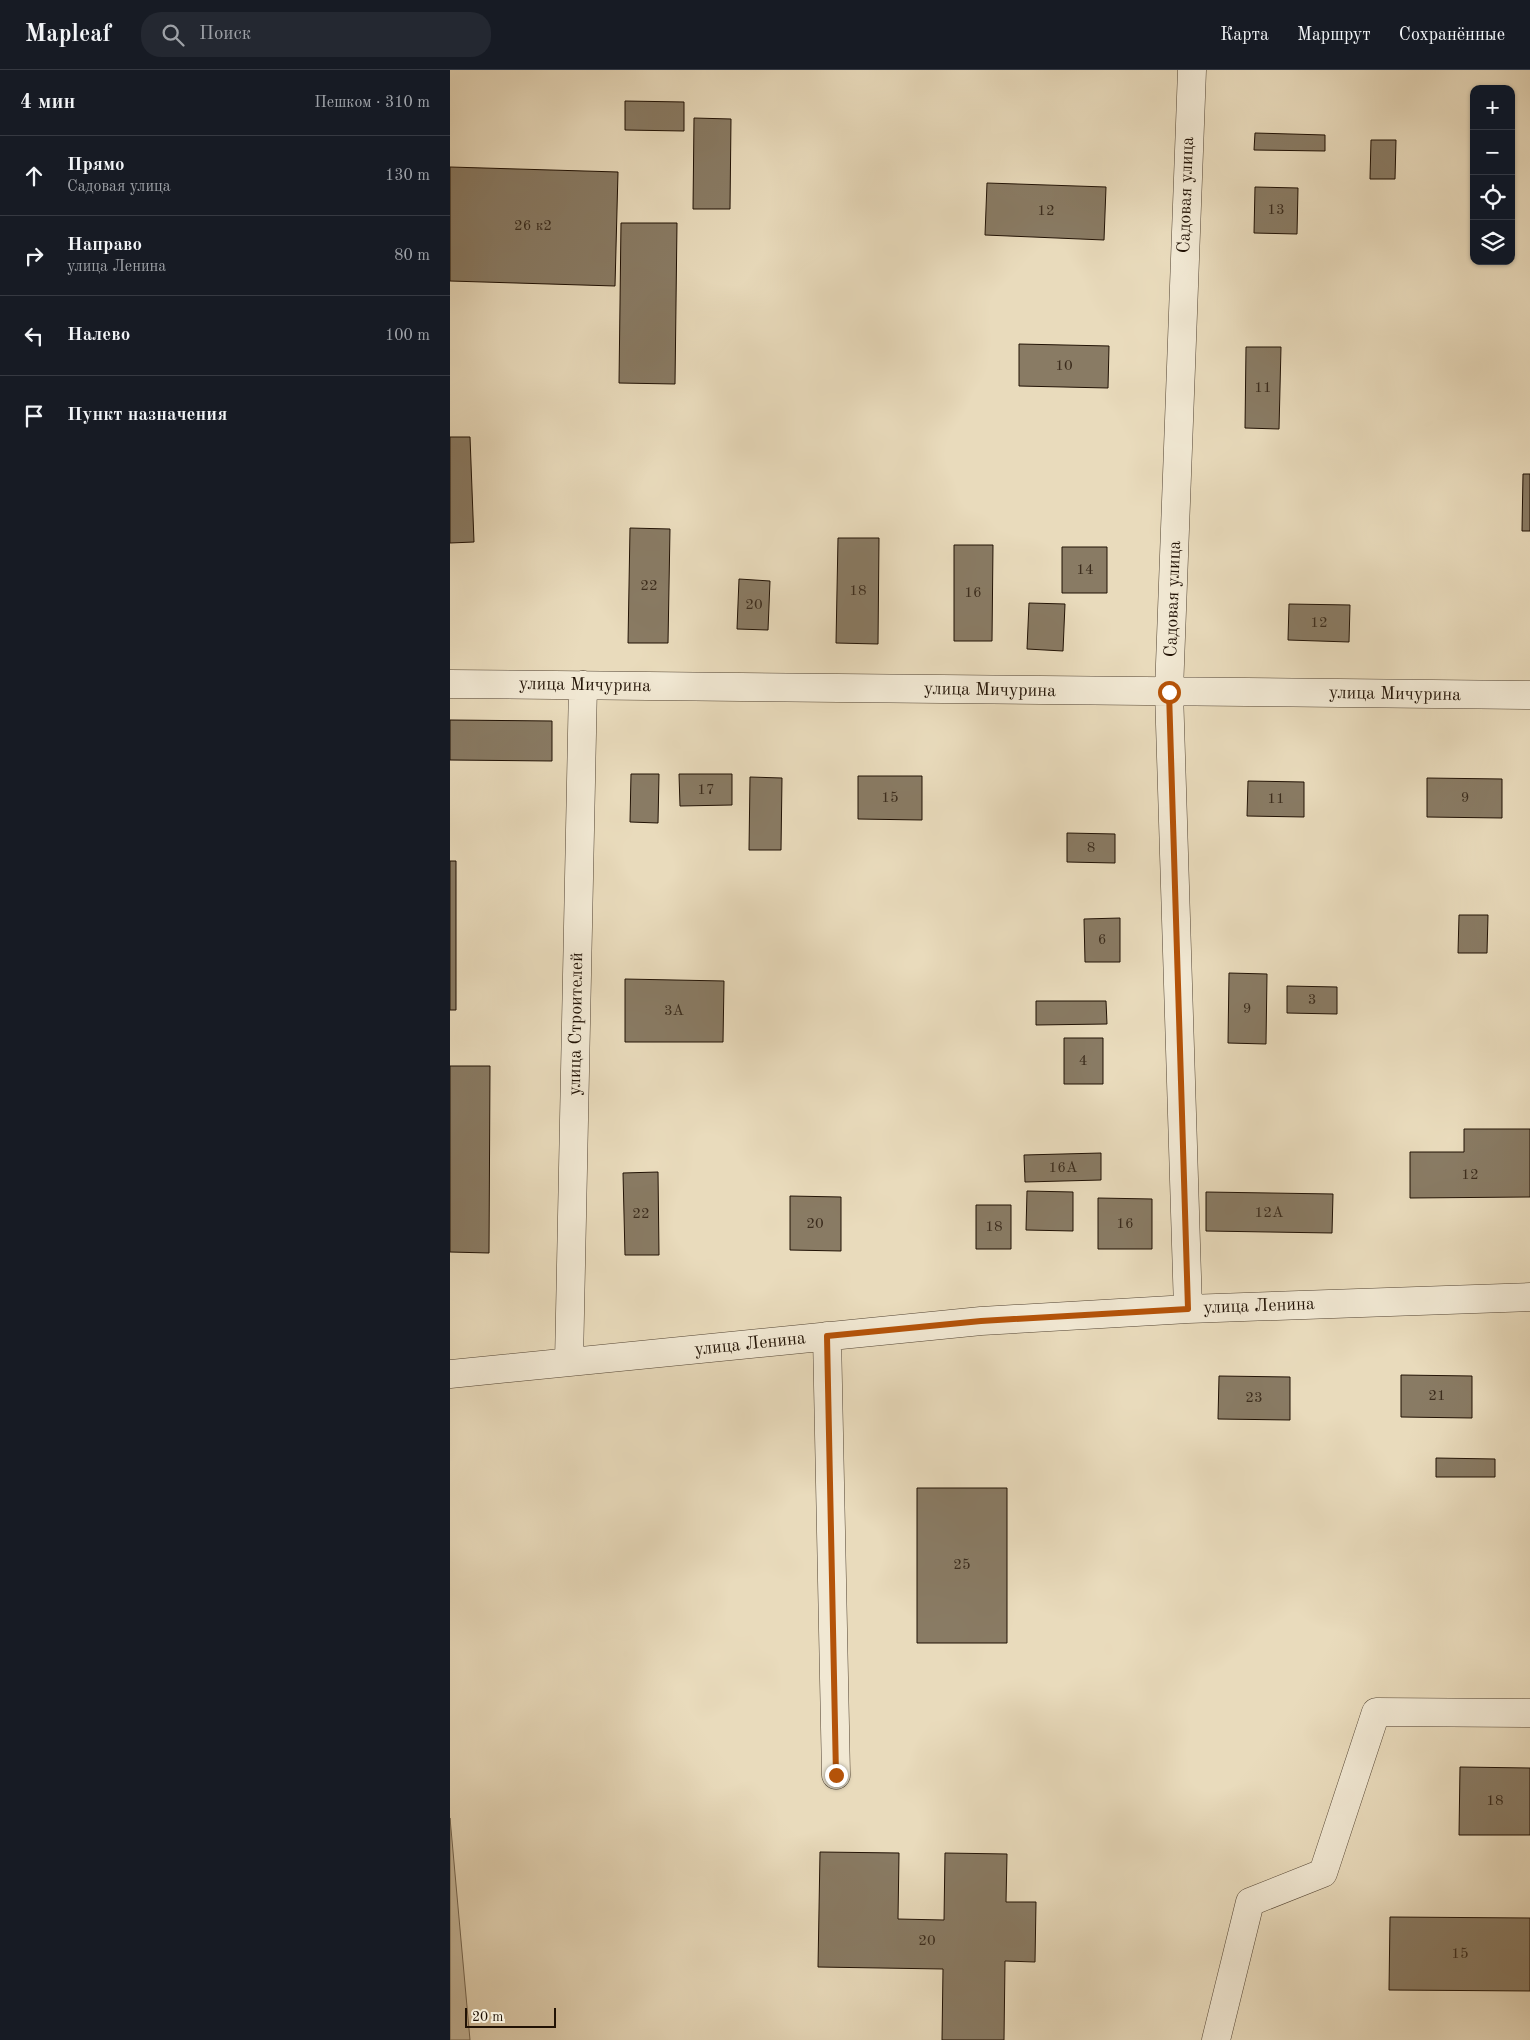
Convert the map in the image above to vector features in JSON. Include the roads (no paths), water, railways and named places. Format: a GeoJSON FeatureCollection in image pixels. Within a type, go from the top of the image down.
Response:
{"type":"FeatureCollection","features":[{"type":"Feature","properties":{"kind":"street","name":"Садовая улица"},"geometry":{"type":"LineString","coordinates":[[1188,1309],[1169,692],[1192,70]]}},
{"type":"Feature","properties":{"kind":"street","name":"улица Мичурина"},"geometry":{"type":"LineString","coordinates":[[450,684],[1530,695]]}},
{"type":"Feature","properties":{"kind":"street","name":"улица Строителей"},"geometry":{"type":"LineString","coordinates":[[568,1362],[583,685]]}},
{"type":"Feature","properties":{"kind":"street","name":"улица Ленина"},"geometry":{"type":"LineString","coordinates":[[450,1374],[981,1321],[1188,1309],[1530,1297]]}},
{"type":"Feature","properties":{"kind":"street"},"geometry":{"type":"LineString","coordinates":[[827,1336],[836,1775]]}},
{"type":"Feature","properties":{"kind":"street"},"geometry":{"type":"LineString","coordinates":[[1216,2040],[1250,1902],[1323,1873],[1376,1712],[1530,1713]]}}]}
